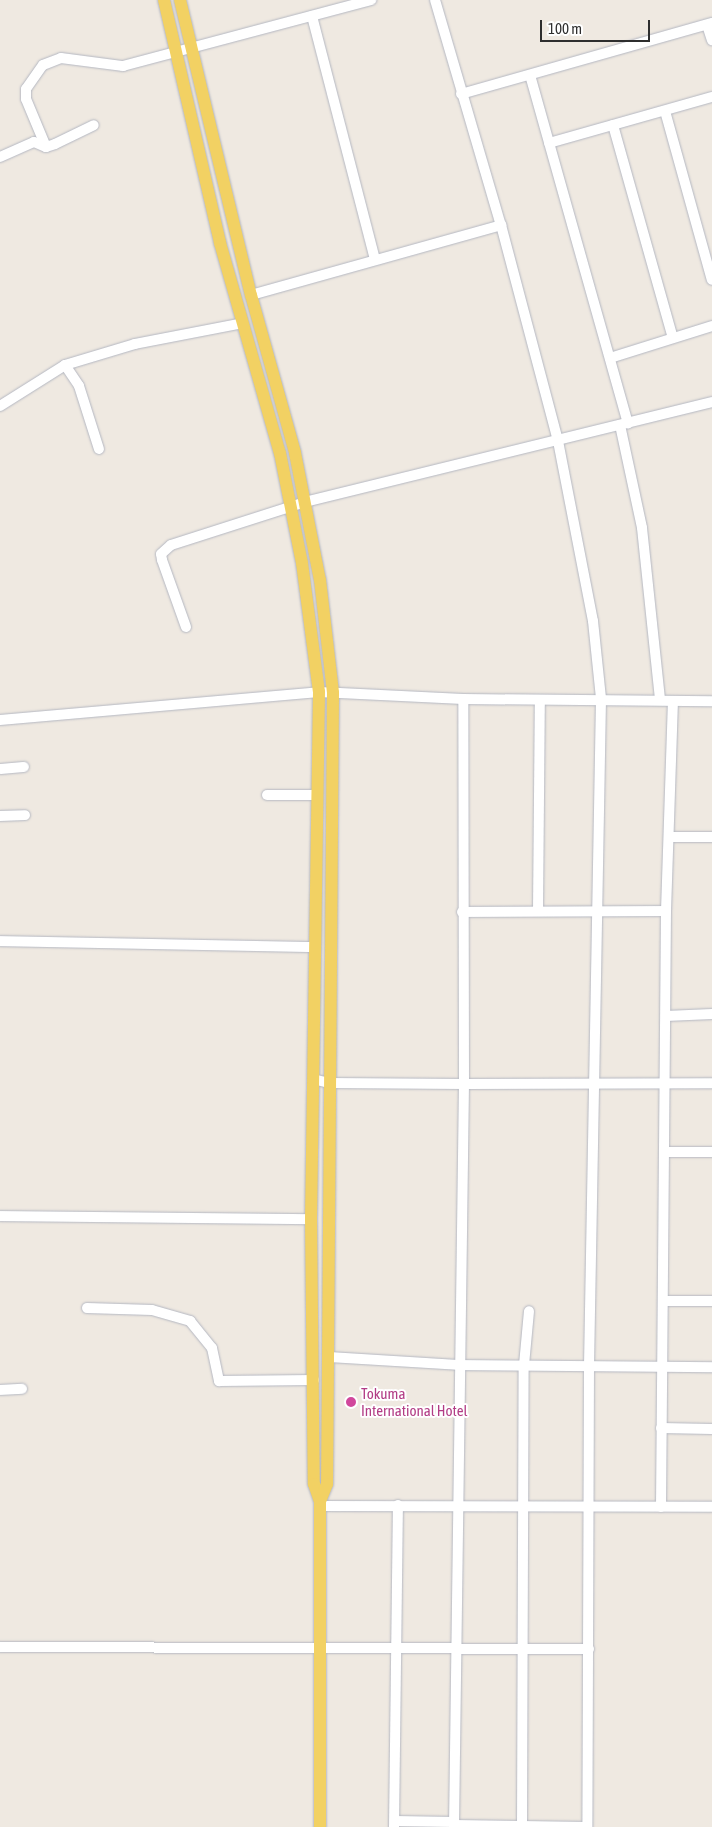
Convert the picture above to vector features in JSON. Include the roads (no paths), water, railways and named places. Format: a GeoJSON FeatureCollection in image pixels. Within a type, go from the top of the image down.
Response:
{"type":"FeatureCollection","features":[{"type":"Feature","properties":{"kind":"main road"},"geometry":{"type":"LineString","coordinates":[[164,0],[178,54],[220,243],[291,506],[319,692],[311,1219],[314,1484],[320,1503],[320,1827]]}},
{"type":"Feature","properties":{"kind":"main road"},"geometry":{"type":"LineString","coordinates":[[180,0],[251,295],[305,502],[320,580],[334,693],[327,1484],[320,1503]]}},
{"type":"Feature","properties":{"kind":"street"},"geometry":{"type":"LineString","coordinates":[[46,147],[26,99],[26,89],[43,65],[61,58],[123,66],[192,51],[371,0]]}},
{"type":"Feature","properties":{"kind":"street"},"geometry":{"type":"LineString","coordinates":[[398,1505],[394,1824],[587,1827],[591,1507],[589,1366],[601,699],[593,621],[558,441],[501,225],[434,0]]}},
{"type":"Feature","properties":{"kind":"street"},"geometry":{"type":"LineString","coordinates":[[312,16],[376,259]]}},
{"type":"Feature","properties":{"kind":"street"},"geometry":{"type":"LineString","coordinates":[[461,94],[710,24],[712,40]]}},
{"type":"Feature","properties":{"kind":"street"},"geometry":{"type":"LineString","coordinates":[[530,75],[610,358],[624,424],[642,528],[660,700]]}},
{"type":"Feature","properties":{"kind":"street"},"geometry":{"type":"LineString","coordinates":[[549,143],[712,97]]}},
{"type":"Feature","properties":{"kind":"street"},"geometry":{"type":"LineString","coordinates":[[665,111],[712,280]]}},
{"type":"Feature","properties":{"kind":"street"},"geometry":{"type":"LineString","coordinates":[[0,158],[34,142],[46,147],[94,125]]}},
{"type":"Feature","properties":{"kind":"street"},"geometry":{"type":"LineString","coordinates":[[613,125],[673,338]]}},
{"type":"Feature","properties":{"kind":"street"},"geometry":{"type":"LineString","coordinates":[[251,295],[501,225]]}},
{"type":"Feature","properties":{"kind":"street"},"geometry":{"type":"LineString","coordinates":[[0,406],[65,365],[135,344],[243,323]]}},
{"type":"Feature","properties":{"kind":"street"},"geometry":{"type":"LineString","coordinates":[[610,358],[712,326]]}},
{"type":"Feature","properties":{"kind":"street"},"geometry":{"type":"LineString","coordinates":[[65,365],[79,386],[100,449]]}},
{"type":"Feature","properties":{"kind":"street"},"geometry":{"type":"LineString","coordinates":[[186,627],[162,560],[165,548],[305,502],[712,402]]}},
{"type":"Feature","properties":{"kind":"street"},"geometry":{"type":"LineString","coordinates":[[0,720],[319,692],[463,699],[712,701]]}},
{"type":"Feature","properties":{"kind":"street"},"geometry":{"type":"LineString","coordinates":[[454,1825],[456,1507],[464,1084],[462,912],[463,699]]}},
{"type":"Feature","properties":{"kind":"street"},"geometry":{"type":"LineString","coordinates":[[538,912],[540,700]]}},
{"type":"Feature","properties":{"kind":"street"},"geometry":{"type":"LineString","coordinates":[[660,1507],[666,1083],[666,911],[673,701]]}},
{"type":"Feature","properties":{"kind":"street"},"geometry":{"type":"LineString","coordinates":[[0,769],[24,766]]}},
{"type":"Feature","properties":{"kind":"street"},"geometry":{"type":"LineString","coordinates":[[267,795],[318,796]]}},
{"type":"Feature","properties":{"kind":"street"},"geometry":{"type":"LineString","coordinates":[[0,816],[25,815]]}},
{"type":"Feature","properties":{"kind":"street"},"geometry":{"type":"LineString","coordinates":[[669,837],[712,836]]}},
{"type":"Feature","properties":{"kind":"street"},"geometry":{"type":"LineString","coordinates":[[462,912],[666,911]]}},
{"type":"Feature","properties":{"kind":"street"},"geometry":{"type":"LineString","coordinates":[[0,941],[316,947]]}},
{"type":"Feature","properties":{"kind":"street"},"geometry":{"type":"LineString","coordinates":[[666,1016],[712,1014]]}},
{"type":"Feature","properties":{"kind":"street"},"geometry":{"type":"LineString","coordinates":[[313,1079],[330,1083],[712,1083]]}},
{"type":"Feature","properties":{"kind":"street"},"geometry":{"type":"LineString","coordinates":[[665,1152],[712,1152]]}},
{"type":"Feature","properties":{"kind":"street"},"geometry":{"type":"LineString","coordinates":[[0,1216],[311,1219]]}},
{"type":"Feature","properties":{"kind":"street"},"geometry":{"type":"LineString","coordinates":[[663,1301],[712,1301]]}},
{"type":"Feature","properties":{"kind":"street"},"geometry":{"type":"LineString","coordinates":[[87,1308],[152,1310],[190,1321],[212,1348],[219,1381],[314,1380]]}},
{"type":"Feature","properties":{"kind":"street"},"geometry":{"type":"LineString","coordinates":[[522,1827],[524,1366],[529,1311]]}},
{"type":"Feature","properties":{"kind":"street"},"geometry":{"type":"LineString","coordinates":[[329,1357],[458,1365],[712,1367]]}},
{"type":"Feature","properties":{"kind":"street"},"geometry":{"type":"LineString","coordinates":[[0,1390],[22,1390]]}},
{"type":"Feature","properties":{"kind":"street"},"geometry":{"type":"LineString","coordinates":[[661,1428],[712,1429]]}},
{"type":"Feature","properties":{"kind":"street"},"geometry":{"type":"LineString","coordinates":[[320,1503],[456,1507],[712,1508]]}},
{"type":"Feature","properties":{"kind":"street"},"geometry":{"type":"LineString","coordinates":[[0,1646],[396,1646],[523,1651],[589,1649]]}},
{"type":"Feature","properties":{"kind":"place","name":"Tokuma International Hotel"},"geometry":{"type":"Point","coordinates":[351,1402]}}]}
